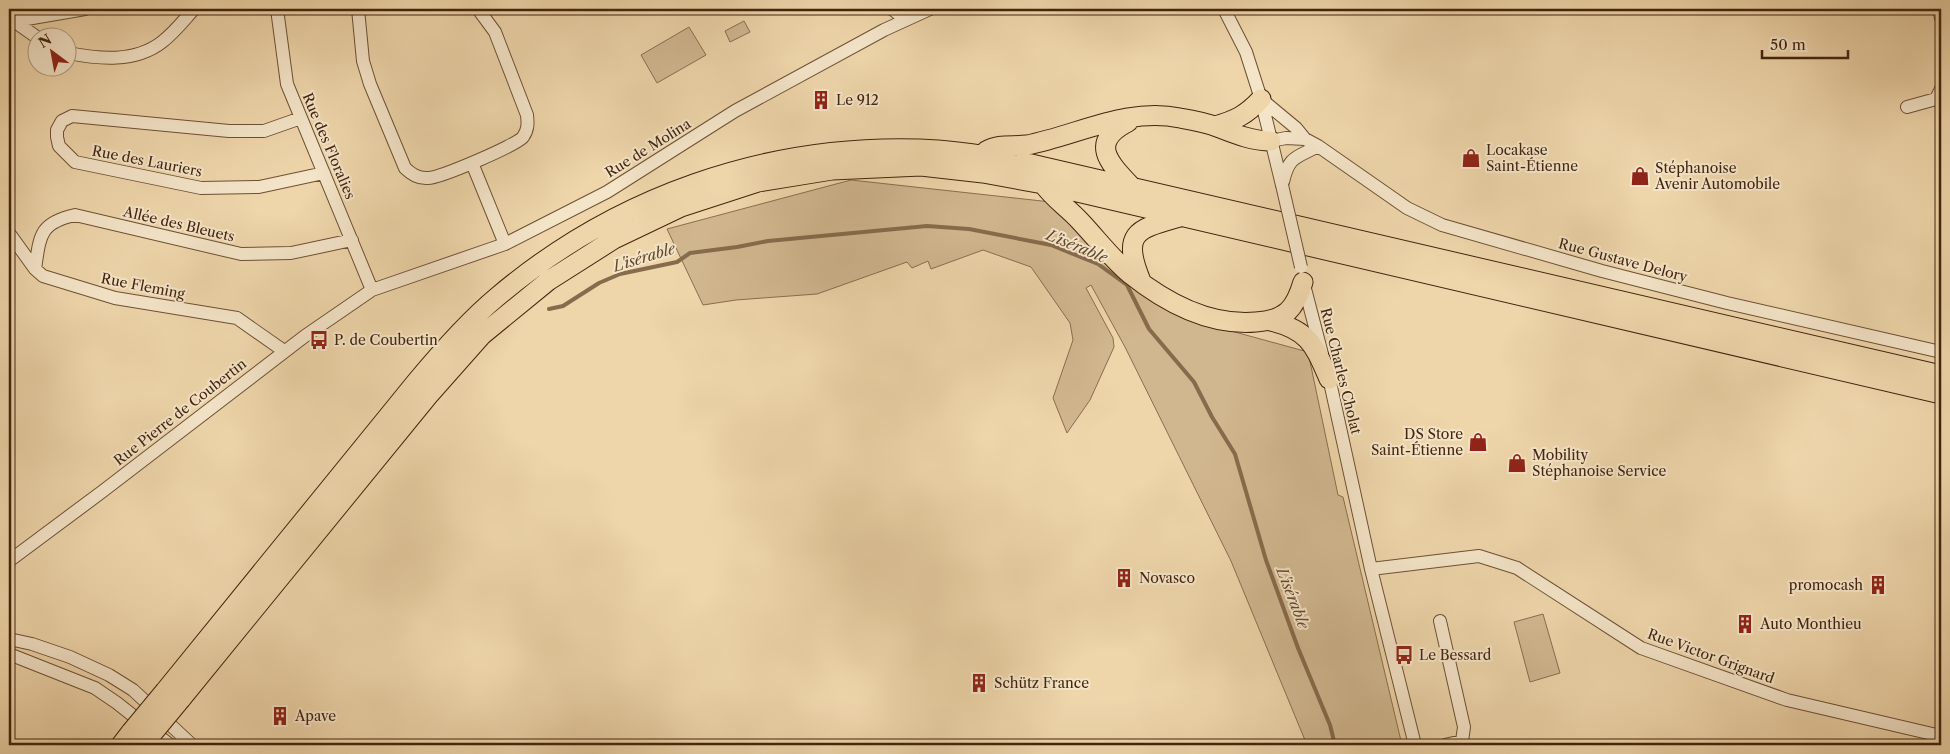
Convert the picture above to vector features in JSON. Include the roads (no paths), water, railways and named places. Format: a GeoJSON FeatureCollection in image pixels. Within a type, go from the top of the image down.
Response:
{"type":"FeatureCollection","features":[{"type":"Feature","properties":{"kind":"highway"},"geometry":{"type":"LineString","coordinates":[[1215,126],[1235,120],[1250,110],[1261,99]]}},
{"type":"Feature","properties":{"kind":"highway"},"geometry":{"type":"LineString","coordinates":[[980,154],[993,147],[1026,145],[1110,121],[1159,115],[1179,117],[1215,126],[1258,141],[1272,141]]}},
{"type":"Feature","properties":{"kind":"highway"},"geometry":{"type":"LineString","coordinates":[[1131,186],[1110,162],[1106,142],[1109,134],[1138,117]]}},
{"type":"Feature","properties":{"kind":"highway"},"geometry":{"type":"LineString","coordinates":[[173,695],[443,349],[497,297],[568,245],[607,221],[655,198],[723,173],[796,157],[865,149],[921,149],[980,154],[1049,167],[1941,375]]}},
{"type":"Feature","properties":{"kind":"highway"},"geometry":{"type":"LineString","coordinates":[[132,741],[482,335],[548,280],[614,239],[681,207],[758,182],[832,170],[922,166],[983,172],[1183,216],[1941,394]]}},
{"type":"Feature","properties":{"kind":"highway"},"geometry":{"type":"LineString","coordinates":[[1043,184],[1053,198],[1070,210],[1129,273],[1141,282],[1165,298],[1199,314],[1232,322],[1271,321],[1295,328],[1307,337],[1316,349],[1329,379]]}},
{"type":"Feature","properties":{"kind":"highway"},"geometry":{"type":"LineString","coordinates":[[1141,282],[1132,261],[1132,246],[1137,233],[1147,226],[1183,216]]}},
{"type":"Feature","properties":{"kind":"highway"},"geometry":{"type":"LineString","coordinates":[[1271,321],[1280,317],[1297,302],[1302,274]]}},
{"type":"Feature","properties":{"kind":"street"},"geometry":{"type":"LineString","coordinates":[[12,19],[85,9]]}},
{"type":"Feature","properties":{"kind":"street"},"geometry":{"type":"LineString","coordinates":[[78,55],[94,58],[126,57],[143,53],[160,44],[172,34],[194,9]]}},
{"type":"Feature","properties":{"kind":"street","name":"Rue des Floralies"},"geometry":{"type":"LineString","coordinates":[[277,9],[287,84],[372,290]]}},
{"type":"Feature","properties":{"kind":"street"},"geometry":{"type":"LineString","coordinates":[[358,9],[363,61],[370,84],[405,168],[414,176],[428,178],[472,163],[518,142],[527,130],[528,123],[495,32],[478,9]]}},
{"type":"Feature","properties":{"kind":"street"},"geometry":{"type":"LineString","coordinates":[[892,9],[906,19]]}},
{"type":"Feature","properties":{"kind":"street","name":"Rue de Molina"},"geometry":{"type":"LineString","coordinates":[[372,290],[505,244],[607,192],[735,111],[906,19],[930,9]]}},
{"type":"Feature","properties":{"kind":"street","name":"Rue Charles Cholat"},"geometry":{"type":"LineString","coordinates":[[1224,9],[1246,52],[1272,141],[1302,274],[1329,379],[1371,569],[1415,745]]}},
{"type":"Feature","properties":{"kind":"street"},"geometry":{"type":"LineString","coordinates":[[1939,9],[1941,18]]}},
{"type":"Feature","properties":{"kind":"street"},"geometry":{"type":"LineString","coordinates":[[12,19],[28,31]]}},
{"type":"Feature","properties":{"kind":"street"},"geometry":{"type":"LineString","coordinates":[[1907,107],[1936,99],[1941,89]]}},
{"type":"Feature","properties":{"kind":"street","name":"Rue Gustave Delory"},"geometry":{"type":"LineString","coordinates":[[1261,99],[1296,128],[1305,139],[1407,208],[1442,225],[1602,271],[1727,303],[1941,352]]}},
{"type":"Feature","properties":{"kind":"street","name":"Rue des Lauriers"},"geometry":{"type":"LineString","coordinates":[[301,118],[264,131],[229,131],[72,116],[62,121],[57,130],[57,137],[59,146],[76,162],[201,188],[260,187],[324,173]]}},
{"type":"Feature","properties":{"kind":"street","name":"Rue Gustave Delory"},"geometry":{"type":"LineString","coordinates":[[1272,141],[1286,138],[1305,139]]}},
{"type":"Feature","properties":{"kind":"street"},"geometry":{"type":"LineString","coordinates":[[1282,185],[1286,169],[1292,161],[1298,155],[1318,146]]}},
{"type":"Feature","properties":{"kind":"street"},"geometry":{"type":"LineString","coordinates":[[472,163],[505,244]]}},
{"type":"Feature","properties":{"kind":"street","name":"Allée des Bleuets"},"geometry":{"type":"LineString","coordinates":[[35,269],[38,248],[47,227],[58,219],[75,215],[241,254],[291,252],[352,240]]}},
{"type":"Feature","properties":{"kind":"street","name":"Rue Fleming"},"geometry":{"type":"LineString","coordinates":[[9,233],[35,269],[43,276],[115,298],[238,318],[284,351]]}},
{"type":"Feature","properties":{"kind":"street","name":"Rue Pierre de Coubertin"},"geometry":{"type":"LineString","coordinates":[[9,561],[90,502],[284,351],[372,290]]}},
{"type":"Feature","properties":{"kind":"street","name":"Rue Victor Grignard"},"geometry":{"type":"LineString","coordinates":[[1371,569],[1479,556],[1517,568],[1641,648],[1787,700],[1941,736]]}},
{"type":"Feature","properties":{"kind":"street"},"geometry":{"type":"LineString","coordinates":[[1440,621],[1464,727],[1463,743],[1445,745]]}},
{"type":"Feature","properties":{"kind":"street"},"geometry":{"type":"LineString","coordinates":[[9,639],[32,644],[70,657],[110,675],[134,690],[192,745]]}},
{"type":"Feature","properties":{"kind":"street"},"geometry":{"type":"LineString","coordinates":[[9,654],[94,688],[117,702],[170,745]]}},
{"type":"Feature","properties":{"kind":"waterway","name":"L'isérable"},"geometry":{"type":"LineString","coordinates":[[549,309],[563,306],[599,283],[620,274],[677,262],[690,253],[768,241],[927,226],[969,229],[1051,245],[1098,264],[1127,285],[1149,329],[1194,382],[1212,417],[1235,454],[1266,560],[1298,648],[1330,725],[1335,745]]}},
{"type":"Feature","properties":{"kind":"place","name":"Le 912"},"geometry":{"type":"Point","coordinates":[821,100]}},
{"type":"Feature","properties":{"kind":"place","name":"Locakase Saint-Étienne"},"geometry":{"type":"Point","coordinates":[1471,158]}},
{"type":"Feature","properties":{"kind":"place","name":"Stéphanoise Avenir Automobile"},"geometry":{"type":"Point","coordinates":[1640,176]}},
{"type":"Feature","properties":{"kind":"place","name":"P. de Coubertin"},"geometry":{"type":"Point","coordinates":[319,340]}},
{"type":"Feature","properties":{"kind":"place","name":"DS Store Saint-Étienne"},"geometry":{"type":"Point","coordinates":[1478,442]}},
{"type":"Feature","properties":{"kind":"place","name":"Mobility Stéphanoise Service"},"geometry":{"type":"Point","coordinates":[1517,463]}},
{"type":"Feature","properties":{"kind":"place","name":"Novasco"},"geometry":{"type":"Point","coordinates":[1124,578]}},
{"type":"Feature","properties":{"kind":"place","name":"promocash"},"geometry":{"type":"Point","coordinates":[1878,585]}},
{"type":"Feature","properties":{"kind":"place","name":"Auto Monthieu"},"geometry":{"type":"Point","coordinates":[1745,624]}},
{"type":"Feature","properties":{"kind":"place","name":"Le Bessard"},"geometry":{"type":"Point","coordinates":[1404,655]}},
{"type":"Feature","properties":{"kind":"place","name":"Schütz France"},"geometry":{"type":"Point","coordinates":[979,683]}},
{"type":"Feature","properties":{"kind":"place","name":"Apave"},"geometry":{"type":"Point","coordinates":[280,716]}}]}
